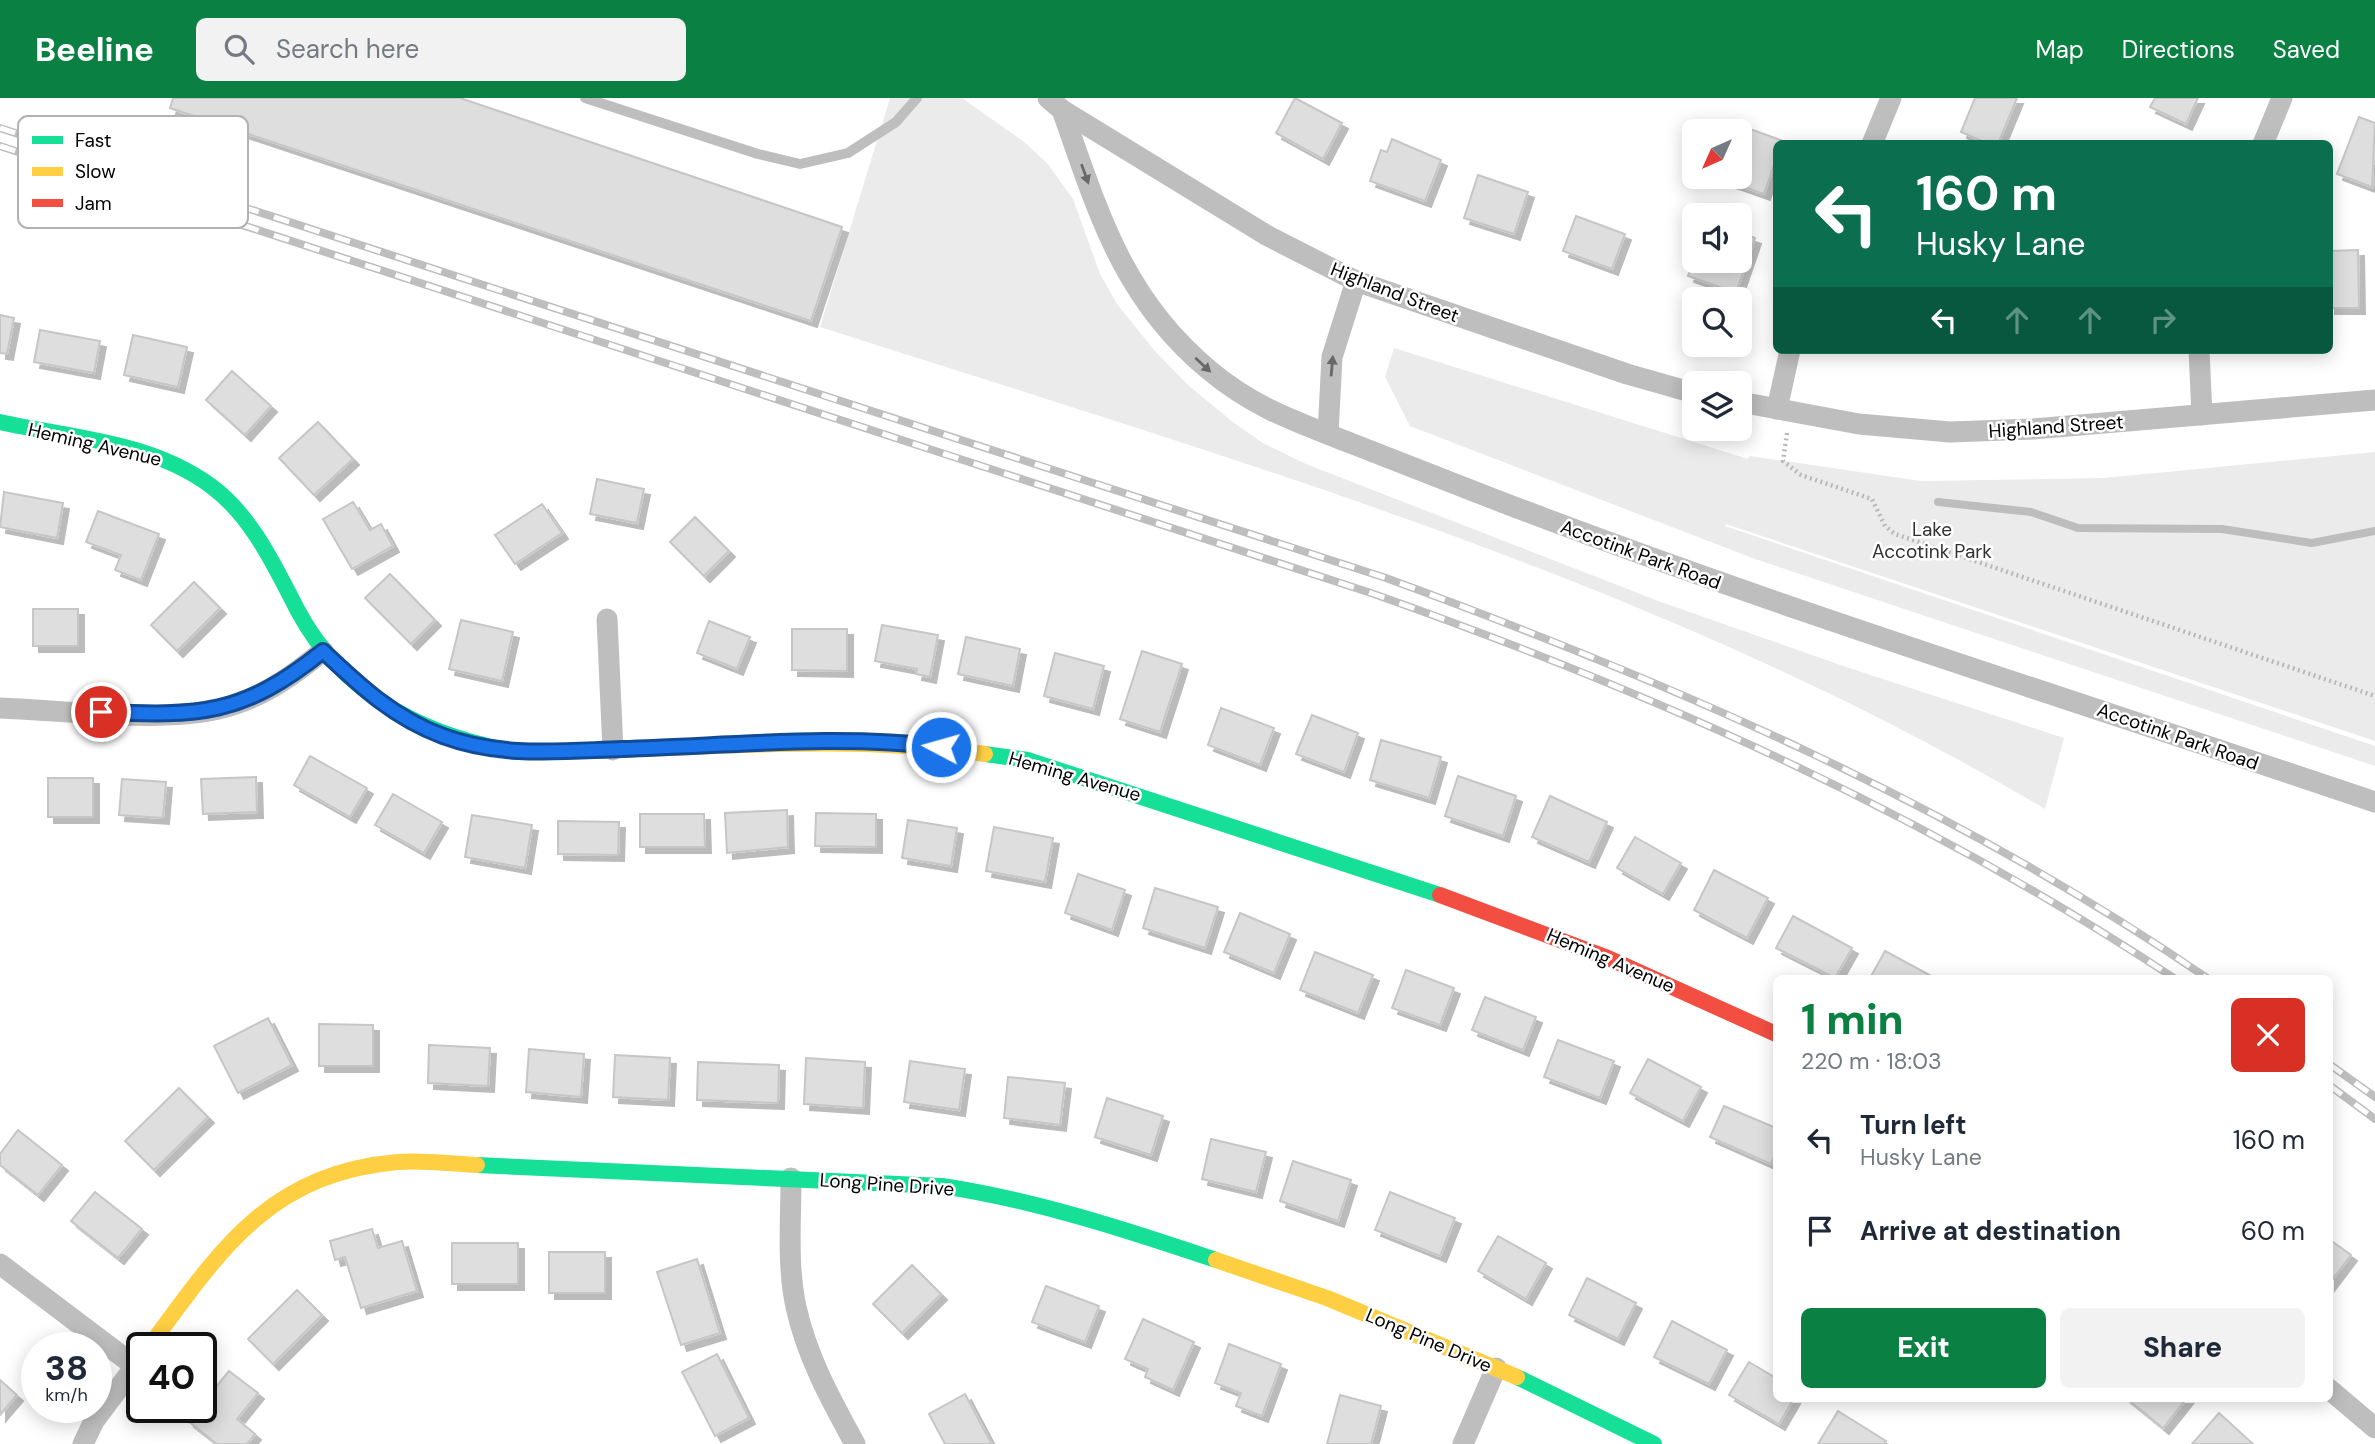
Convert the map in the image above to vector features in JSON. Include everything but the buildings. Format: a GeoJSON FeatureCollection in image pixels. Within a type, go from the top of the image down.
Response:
{"type":"FeatureCollection","features":[{"type":"Feature","properties":{"kind":"street"},"geometry":{"type":"LineString","coordinates":[[1874,140],[1891,98]]}},
{"type":"Feature","properties":{"kind":"street"},"geometry":{"type":"LineString","coordinates":[[2265,140],[2282,98]]}},
{"type":"Feature","properties":{"kind":"street","name":"Highland Street"},"geometry":{"type":"LineString","coordinates":[[1055,104],[1268,236],[1356,281],[1627,374],[1682,390]]}},
{"type":"Feature","properties":{"kind":"street","name":"Accotink Park Road"},"geometry":{"type":"LineString","coordinates":[[1055,104],[1108,239],[1139,291],[1170,332],[1206,368],[1241,396],[1267,411],[1612,544],[1748,593],[2375,802]]}},
{"type":"Feature","properties":{"kind":"street"},"geometry":{"type":"LineString","coordinates":[[1328,434],[1332,357],[1356,281]]}},
{"type":"Feature","properties":{"kind":"street"},"geometry":{"type":"LineString","coordinates":[[1784,410],[1790,354]]}},
{"type":"Feature","properties":{"kind":"street"},"geometry":{"type":"LineString","coordinates":[[2199,354],[2202,415]]}},
{"type":"Feature","properties":{"kind":"street","name":"Highland Street"},"geometry":{"type":"LineString","coordinates":[[1752,404],[1905,430],[1950,432],[2033,429],[2375,400]]}},
{"type":"Feature","properties":{"kind":"street","name":"Heming Avenue"},"geometry":{"type":"LineString","coordinates":[[0,422],[135,450],[170,462],[210,485],[228,500],[259,537],[323,651],[375,700],[401,717],[443,736],[480,747],[517,752],[848,741],[918,744],[1028,760],[1487,909],[1608,957],[1773,1033]]}},
{"type":"Feature","properties":{"kind":"street"},"geometry":{"type":"LineString","coordinates":[[607,619],[613,750]]}},
{"type":"Feature","properties":{"kind":"street"},"geometry":{"type":"LineString","coordinates":[[0,708],[196,713],[237,704],[274,688],[323,651]]}},
{"type":"Feature","properties":{"kind":"street","name":"Long Pine Drive"},"geometry":{"type":"LineString","coordinates":[[161,1332],[240,1228],[288,1192],[342,1169],[400,1161],[942,1186],[1040,1205],[1327,1298],[1496,1368],[1589,1410],[1654,1444]]}},
{"type":"Feature","properties":{"kind":"street"},"geometry":{"type":"LineString","coordinates":[[791,1178],[790,1263],[796,1305],[805,1342],[820,1379],[855,1444]]}},
{"type":"Feature","properties":{"kind":"street"},"geometry":{"type":"LineString","coordinates":[[0,1264],[126,1353]]}},
{"type":"Feature","properties":{"kind":"street"},"geometry":{"type":"LineString","coordinates":[[1463,1444],[1496,1368]]}},
{"type":"Feature","properties":{"kind":"street"},"geometry":{"type":"LineString","coordinates":[[83,1444],[94,1421],[126,1377]]}},
{"type":"Feature","properties":{"kind":"street"},"geometry":{"type":"LineString","coordinates":[[2333,1392],[2375,1427]]}},
{"type":"Feature","properties":{"kind":"lane"},"geometry":{"type":"LineString","coordinates":[[585,98],[758,154],[800,164],[848,153],[896,122],[917,98]]}},
{"type":"Feature","properties":{"kind":"path"},"geometry":{"type":"LineString","coordinates":[[1784,410],[1783,461],[1801,475],[1872,499],[1885,526],[1895,534],[2375,696]]}},
{"type":"Feature","properties":{"kind":"green space"},"geometry":{"type":"Polygon","coordinates":[[[890,98],[962,98],[1023,141],[1047,163],[1073,199],[1100,274],[1117,304],[1154,350],[1188,385],[1263,443],[1306,464],[1661,602],[1846,667],[2064,738],[2045,809],[1900,729],[1752,657],[1600,593],[1447,534],[1291,479],[820,327],[890,98]]]}},
{"type":"Feature","properties":{"kind":"green space","name":"Lake Accotink Park"},"geometry":{"type":"Polygon","coordinates":[[[1394,348],[1682,438],[1682,441],[1691,441],[1748,459],[1750,456],[1921,481],[2104,478],[2375,452],[2375,741],[1726,524],[1725,526],[2375,746],[2375,766],[1755,559],[1410,426],[1385,377],[1394,348]]]}},
{"type":"Feature","properties":{"kind":"waterway"},"geometry":{"type":"LineString","coordinates":[[1938,502],[2031,512],[2078,528],[2222,529],[2312,543],[2375,531]]}},
{"type":"Feature","properties":{"kind":"railway"},"geometry":{"type":"LineString","coordinates":[[0,128],[18,134]]}},
{"type":"Feature","properties":{"kind":"railway"},"geometry":{"type":"LineString","coordinates":[[0,146],[18,152]]}},
{"type":"Feature","properties":{"kind":"railway"},"geometry":{"type":"LineString","coordinates":[[248,209],[1386,578],[1493,618],[1705,705],[1810,752],[1912,803],[2013,857],[2111,915],[2202,975]]}},
{"type":"Feature","properties":{"kind":"railway"},"geometry":{"type":"LineString","coordinates":[[248,227],[1371,593],[1477,631],[1683,715],[1884,810],[2079,918],[2169,975]]}},
{"type":"Feature","properties":{"kind":"railway"},"geometry":{"type":"LineString","coordinates":[[2333,1067],[2375,1097]]}},
{"type":"Feature","properties":{"kind":"railway"},"geometry":{"type":"LineString","coordinates":[[2333,1088],[2375,1119]]}},
{"type":"Feature","properties":{"kind":"traffic: fast"},"geometry":{"type":"LineString","coordinates":[[0,422],[136,450],[162,459],[211,486],[239,512],[261,543],[317,641],[338,666],[363,688],[419,723],[482,745],[516,752]]}},
{"type":"Feature","properties":{"kind":"traffic: fast"},"geometry":{"type":"LineString","coordinates":[[985,754],[1028,760],[1440,895]]}},
{"type":"Feature","properties":{"kind":"traffic: fast"},"geometry":{"type":"LineString","coordinates":[[477,1165],[942,1186],[1046,1208],[1216,1260]]}},
{"type":"Feature","properties":{"kind":"traffic: fast"},"geometry":{"type":"LineString","coordinates":[[1517,1377],[1654,1444]]}},
{"type":"Feature","properties":{"kind":"traffic: slow"},"geometry":{"type":"LineString","coordinates":[[516,752],[867,744],[985,754]]}},
{"type":"Feature","properties":{"kind":"traffic: slow"},"geometry":{"type":"LineString","coordinates":[[160,1332],[224,1250],[251,1223],[280,1200],[314,1182],[353,1169],[398,1162],[477,1165]]}},
{"type":"Feature","properties":{"kind":"traffic: slow"},"geometry":{"type":"LineString","coordinates":[[1216,1260],[1327,1298],[1517,1377]]}},
{"type":"Feature","properties":{"kind":"traffic: jam"},"geometry":{"type":"LineString","coordinates":[[1440,895],[1608,958],[1773,1033]]}},
{"type":"Feature","properties":{"kind":"route"},"geometry":{"type":"LineString","coordinates":[[101,712],[176,715],[219,709],[274,688],[323,651],[375,700],[401,717],[443,736],[480,747],[536,753],[848,741],[941,747]]}}]}
